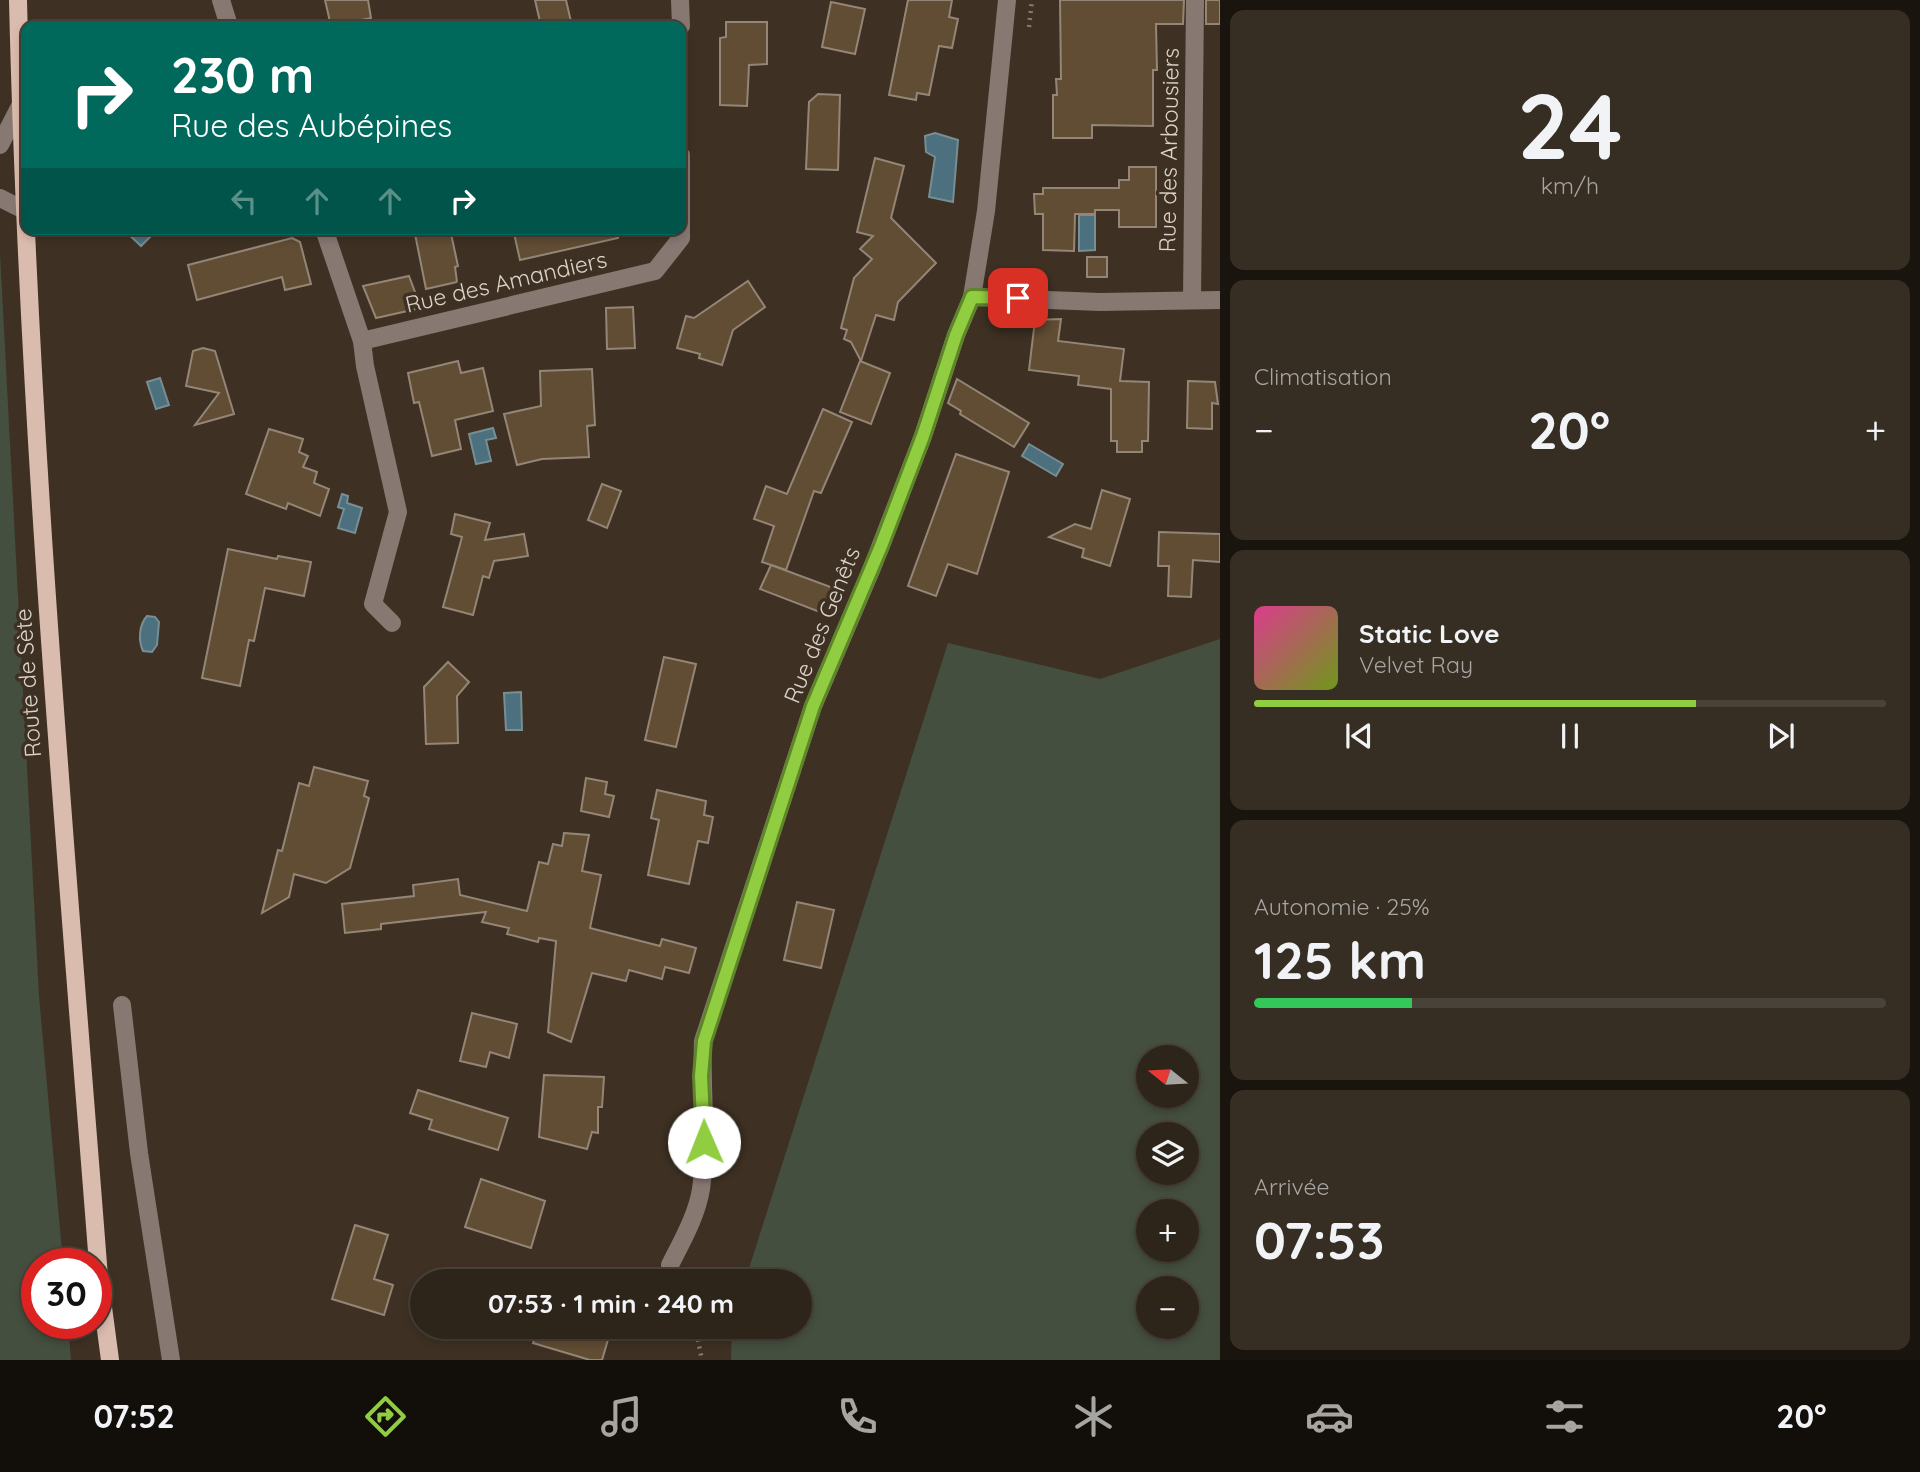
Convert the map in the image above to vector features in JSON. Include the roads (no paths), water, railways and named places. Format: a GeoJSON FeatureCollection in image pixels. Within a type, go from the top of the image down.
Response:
{"type":"FeatureCollection","features":[{"type":"Feature","properties":{"kind":"main road","name":"Route de Sète"},"geometry":{"type":"LineString","coordinates":[[18,0],[21,132]]}},
{"type":"Feature","properties":{"kind":"main road","name":"Route de Sète"},"geometry":{"type":"LineString","coordinates":[[25,235],[36,450],[61,802],[99,1278],[110,1360]]}},
{"type":"Feature","properties":{"kind":"street"},"geometry":{"type":"LineString","coordinates":[[221,0],[227,21]]}},
{"type":"Feature","properties":{"kind":"street"},"geometry":{"type":"LineString","coordinates":[[681,0],[681,21]]}},
{"type":"Feature","properties":{"kind":"street","name":"Rue des Genêts"},"geometry":{"type":"LineString","coordinates":[[670,1265],[686,1234],[701,1191],[704,1142],[701,1076],[704,1041],[813,706],[877,556],[972,297],[986,211],[1007,0]]}},
{"type":"Feature","properties":{"kind":"street","name":"Rue des Arbousiers"},"geometry":{"type":"LineString","coordinates":[[1192,300],[1195,0]]}},
{"type":"Feature","properties":{"kind":"street"},"geometry":{"type":"LineString","coordinates":[[0,145],[20,106]]}},
{"type":"Feature","properties":{"kind":"street"},"geometry":{"type":"LineString","coordinates":[[0,198],[21,208]]}},
{"type":"Feature","properties":{"kind":"street"},"geometry":{"type":"LineString","coordinates":[[326,235],[362,341],[365,366],[398,512],[373,604],[392,623]]}},
{"type":"Feature","properties":{"kind":"street","name":"Rue des Amandiers"},"geometry":{"type":"LineString","coordinates":[[362,341],[654,271],[681,235]]}},
{"type":"Feature","properties":{"kind":"street"},"geometry":{"type":"LineString","coordinates":[[972,297],[1100,302],[1220,300]]}},
{"type":"Feature","properties":{"kind":"street"},"geometry":{"type":"LineString","coordinates":[[122,1004],[139,1153],[171,1360]]}},
{"type":"Feature","properties":{"kind":"water"},"geometry":{"type":"Polygon","coordinates":[[[935,133],[958,140],[953,202],[929,197],[935,157],[926,152],[925,136],[935,133]]]}},
{"type":"Feature","properties":{"kind":"water"},"geometry":{"type":"Polygon","coordinates":[[[1079,215],[1095,215],[1095,250],[1079,251],[1079,215]]]}},
{"type":"Feature","properties":{"kind":"water"},"geometry":{"type":"Polygon","coordinates":[[[129,235],[152,235],[141,246],[129,235]]]}},
{"type":"Feature","properties":{"kind":"water"},"geometry":{"type":"Polygon","coordinates":[[[160,378],[169,405],[156,409],[147,382],[160,378]]]}},
{"type":"Feature","properties":{"kind":"water"},"geometry":{"type":"Polygon","coordinates":[[[493,428],[496,438],[486,440],[491,461],[476,464],[469,434],[493,428]]]}},
{"type":"Feature","properties":{"kind":"water"},"geometry":{"type":"Polygon","coordinates":[[[1029,444],[1063,464],[1056,476],[1022,456],[1029,444]]]}},
{"type":"Feature","properties":{"kind":"water"},"geometry":{"type":"Polygon","coordinates":[[[342,494],[348,496],[347,503],[362,508],[355,533],[338,528],[344,509],[338,507],[342,494]]]}},
{"type":"Feature","properties":{"kind":"water"},"geometry":{"type":"Polygon","coordinates":[[[147,616],[155,617],[159,622],[157,645],[152,652],[143,651],[140,642],[141,628],[147,616]]]}},
{"type":"Feature","properties":{"kind":"water"},"geometry":{"type":"Polygon","coordinates":[[[521,692],[522,730],[506,730],[504,693],[521,692]]]}}]}
